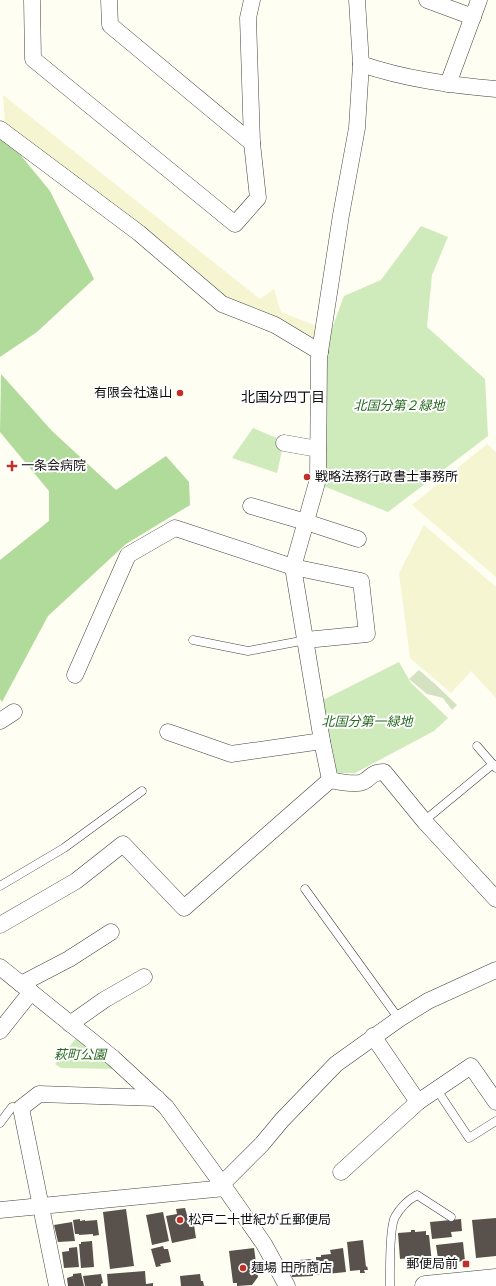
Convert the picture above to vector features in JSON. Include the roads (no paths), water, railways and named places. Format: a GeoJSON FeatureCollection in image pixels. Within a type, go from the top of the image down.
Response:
{"type":"FeatureCollection","features":[{"type":"Feature","properties":{"kind":"street"},"geometry":{"type":"LineString","coordinates":[[32,0],[33,59],[235,224],[258,198],[252,143],[248,18],[252,0]]}},
{"type":"Feature","properties":{"kind":"street"},"geometry":{"type":"LineString","coordinates":[[109,0],[110,25],[252,143]]}},
{"type":"Feature","properties":{"kind":"street"},"geometry":{"type":"LineString","coordinates":[[330,780],[322,741],[294,567],[318,479],[320,352],[341,215],[357,128],[361,64],[357,0]]}},
{"type":"Feature","properties":{"kind":"street"},"geometry":{"type":"LineString","coordinates":[[426,0],[473,17]]}},
{"type":"Feature","properties":{"kind":"street"},"geometry":{"type":"LineString","coordinates":[[448,84],[479,0]]}},
{"type":"Feature","properties":{"kind":"street"},"geometry":{"type":"LineString","coordinates":[[361,64],[384,72],[448,84],[496,89]]}},
{"type":"Feature","properties":{"kind":"street"},"geometry":{"type":"LineString","coordinates":[[0,129],[139,233],[222,304],[275,325],[320,352]]}},
{"type":"Feature","properties":{"kind":"street"},"geometry":{"type":"LineString","coordinates":[[284,443],[318,449]]}},
{"type":"Feature","properties":{"kind":"street"},"geometry":{"type":"LineString","coordinates":[[251,506],[358,539]]}},
{"type":"Feature","properties":{"kind":"street"},"geometry":{"type":"LineString","coordinates":[[75,675],[128,555],[175,528],[294,567],[361,581],[367,634],[306,640]]}},
{"type":"Feature","properties":{"kind":"street"},"geometry":{"type":"LineString","coordinates":[[0,721],[14,712]]}},
{"type":"Feature","properties":{"kind":"street"},"geometry":{"type":"LineString","coordinates":[[168,732],[231,754],[322,741]]}},
{"type":"Feature","properties":{"kind":"street"},"geometry":{"type":"LineString","coordinates":[[330,780],[341,783],[363,782],[375,773],[384,772],[424,821],[496,899]]}},
{"type":"Feature","properties":{"kind":"street"},"geometry":{"type":"LineString","coordinates":[[0,925],[76,881],[123,844],[184,908],[330,780]]}},
{"type":"Feature","properties":{"kind":"street"},"geometry":{"type":"LineString","coordinates":[[0,1031],[26,988],[111,932]]}},
{"type":"Feature","properties":{"kind":"street"},"geometry":{"type":"LineString","coordinates":[[0,967],[113,1058],[166,1107],[264,1244],[287,1286]]}},
{"type":"Feature","properties":{"kind":"street"},"geometry":{"type":"LineString","coordinates":[[0,1210],[42,1207],[223,1186],[282,1120],[336,1064],[374,1036],[428,1001],[495,971]]}},
{"type":"Feature","properties":{"kind":"street"},"geometry":{"type":"LineString","coordinates":[[70,1024],[104,1000],[144,977]]}},
{"type":"Feature","properties":{"kind":"street"},"geometry":{"type":"LineString","coordinates":[[374,1036],[418,1102]]}},
{"type":"Feature","properties":{"kind":"street"},"geometry":{"type":"LineString","coordinates":[[341,1172],[418,1102],[471,1066],[496,1102]]}},
{"type":"Feature","properties":{"kind":"street"},"geometry":{"type":"LineString","coordinates":[[58,1286],[21,1108],[39,1094],[157,1098]]}},
{"type":"Feature","properties":{"kind":"street"},"geometry":{"type":"LineString","coordinates":[[425,1286],[496,1279]]}},
{"type":"Feature","properties":{"kind":"lane"},"geometry":{"type":"LineString","coordinates":[[193,640],[248,651],[306,640]]}},
{"type":"Feature","properties":{"kind":"lane"},"geometry":{"type":"LineString","coordinates":[[424,821],[494,766],[477,746]]}},
{"type":"Feature","properties":{"kind":"lane"},"geometry":{"type":"LineString","coordinates":[[0,886],[64,848],[142,791]]}},
{"type":"Feature","properties":{"kind":"lane"},"geometry":{"type":"LineString","coordinates":[[305,889],[399,1019]]}},
{"type":"Feature","properties":{"kind":"lane"},"geometry":{"type":"LineString","coordinates":[[437,1090],[469,1138],[496,1121]]}},
{"type":"Feature","properties":{"kind":"lane"},"geometry":{"type":"LineString","coordinates":[[0,1124],[12,1107],[21,1108]]}},
{"type":"Feature","properties":{"kind":"lane"},"geometry":{"type":"LineString","coordinates":[[390,1286],[392,1228],[395,1218],[409,1200],[417,1195],[451,1217]]}},
{"type":"Feature","properties":{"kind":"place","name":"有限会社遠山"},"geometry":{"type":"Point","coordinates":[180,393]}},
{"type":"Feature","properties":{"kind":"place","name":"一条会病院"},"geometry":{"type":"Point","coordinates":[12,466]}},
{"type":"Feature","properties":{"kind":"place","name":"戦略法務行政書士事務所"},"geometry":{"type":"Point","coordinates":[307,477]}},
{"type":"Feature","properties":{"kind":"place","name":"松戸二十世紀が丘郵便局"},"geometry":{"type":"Point","coordinates":[180,1220]}},
{"type":"Feature","properties":{"kind":"place","name":"郵便局前"},"geometry":{"type":"Point","coordinates":[466,1264]}},
{"type":"Feature","properties":{"kind":"place","name":"麺場 田所商店"},"geometry":{"type":"Point","coordinates":[243,1268]}},
{"type":"Feature","properties":{"kind":"district","name":"北国分四丁目"},"geometry":{"type":"Point","coordinates":[283,397]}},
{"type":"Feature","properties":{"kind":"park label","name":"北国分第２緑地"},"geometry":{"type":"Point","coordinates":[399,406]}},
{"type":"Feature","properties":{"kind":"park label","name":"北国分第一緑地"},"geometry":{"type":"Point","coordinates":[367,722]}},
{"type":"Feature","properties":{"kind":"park label","name":"萩町公園"},"geometry":{"type":"Point","coordinates":[80,1055]}}]}
